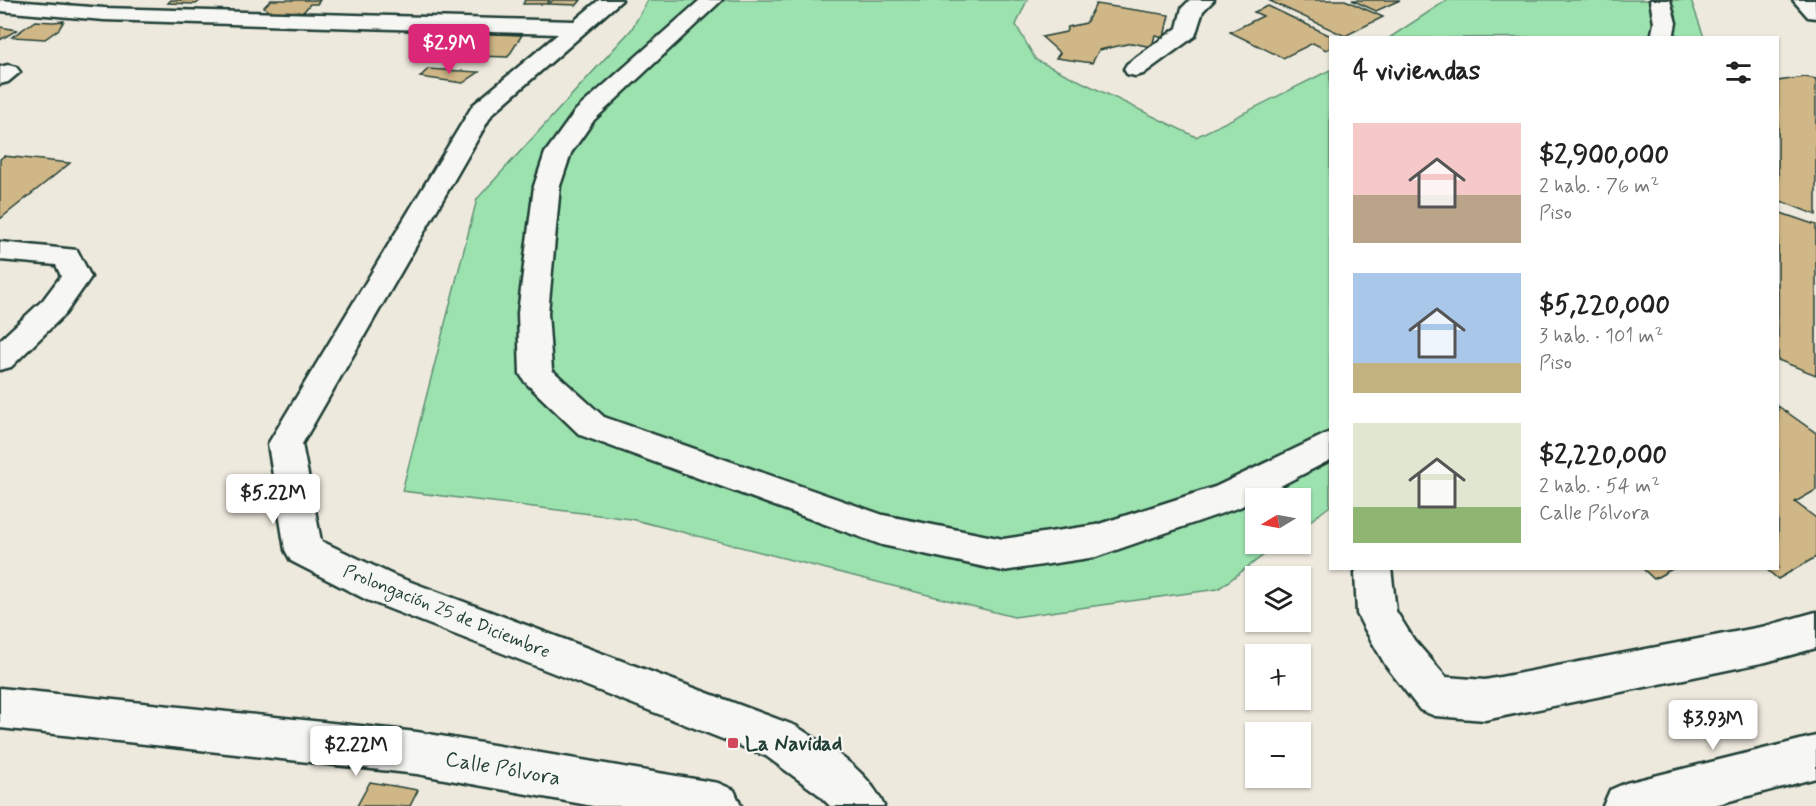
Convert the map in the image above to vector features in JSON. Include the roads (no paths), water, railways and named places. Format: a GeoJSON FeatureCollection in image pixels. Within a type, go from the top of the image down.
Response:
{"type":"FeatureCollection","features":[{"type":"Feature","properties":{"kind":"street","name":"Prolongación 25 de Diciembre"},"geometry":{"type":"LineString","coordinates":[[612,0],[576,28],[482,110],[285,444],[304,550],[381,588],[781,741],[834,778],[861,806]]}},
{"type":"Feature","properties":{"kind":"street"},"geometry":{"type":"LineString","coordinates":[[712,0],[585,115],[558,153],[547,186],[533,313],[536,374],[592,426],[882,530],[1003,555],[1096,541],[1227,497],[1329,446]]}},
{"type":"Feature","properties":{"kind":"street"},"geometry":{"type":"LineString","coordinates":[[1660,0],[1665,23],[1662,36]]}},
{"type":"Feature","properties":{"kind":"street"},"geometry":{"type":"LineString","coordinates":[[1803,0],[1816,12]]}},
{"type":"Feature","properties":{"kind":"street"},"geometry":{"type":"LineString","coordinates":[[1135,69],[1187,31],[1195,3]]}},
{"type":"Feature","properties":{"kind":"street"},"geometry":{"type":"LineString","coordinates":[[0,6],[104,14],[576,28]]}},
{"type":"Feature","properties":{"kind":"street"},"geometry":{"type":"LineString","coordinates":[[0,250],[67,257],[76,277],[54,308],[0,359]]}},
{"type":"Feature","properties":{"kind":"street"},"geometry":{"type":"LineString","coordinates":[[1374,573],[1377,614],[1401,653],[1435,696],[1485,700],[1766,644],[1816,630]]}},
{"type":"Feature","properties":{"kind":"street","name":"Calle Pólvora"},"geometry":{"type":"LineString","coordinates":[[0,708],[417,753],[718,806]]}},
{"type":"Feature","properties":{"kind":"street"},"geometry":{"type":"LineString","coordinates":[[1626,806],[1816,757]]}},
{"type":"Feature","properties":{"kind":"place","name":"La Navidad"},"geometry":{"type":"Point","coordinates":[733,743]}}]}
